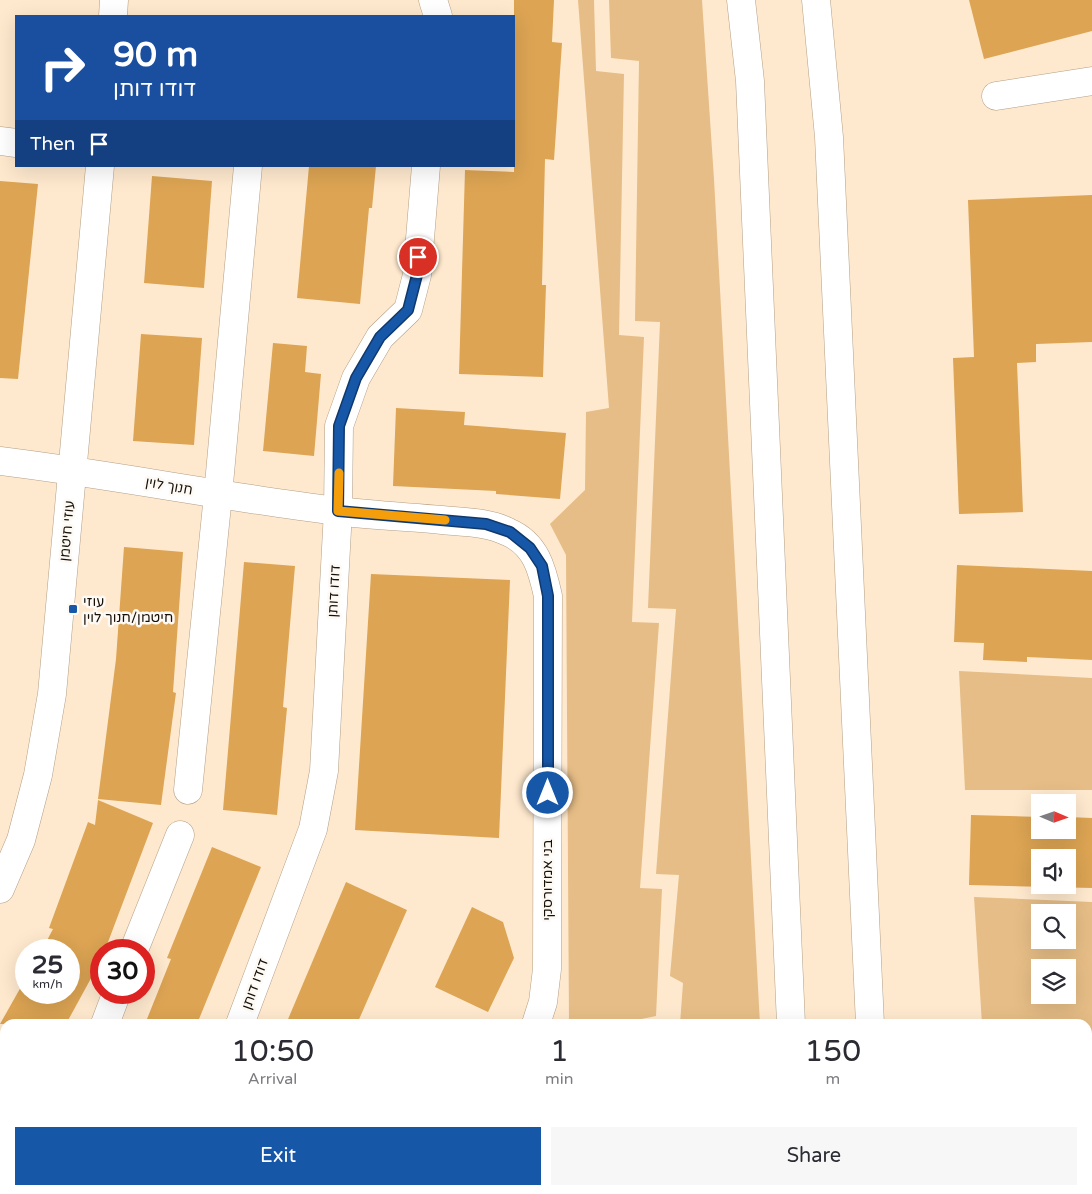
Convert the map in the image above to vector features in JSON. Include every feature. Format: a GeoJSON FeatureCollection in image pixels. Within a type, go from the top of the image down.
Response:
{"type":"FeatureCollection","features":[{"type":"Feature","properties":{"kind":"main road"},"geometry":{"type":"LineString","coordinates":[[113,15],[114,0]]}},
{"type":"Feature","properties":{"kind":"main road"},"geometry":{"type":"LineString","coordinates":[[433,0],[438,15]]}},
{"type":"Feature","properties":{"kind":"main road"},"geometry":{"type":"LineString","coordinates":[[741,0],[750,90],[792,1019]]}},
{"type":"Feature","properties":{"kind":"main road"},"geometry":{"type":"LineString","coordinates":[[816,0],[829,137],[870,1019]]}},
{"type":"Feature","properties":{"kind":"main road"},"geometry":{"type":"LineString","coordinates":[[996,96],[1092,81]]}},
{"type":"Feature","properties":{"kind":"main road"},"geometry":{"type":"LineString","coordinates":[[0,141],[15,143]]}},
{"type":"Feature","properties":{"kind":"main road","name":"עוזי חיטמן"},"geometry":{"type":"LineString","coordinates":[[0,889],[21,840],[38,775],[52,694],[100,167]]}},
{"type":"Feature","properties":{"kind":"main road"},"geometry":{"type":"LineString","coordinates":[[188,790],[218,495],[248,167]]}},
{"type":"Feature","properties":{"kind":"main road","name":"דודו דותן"},"geometry":{"type":"LineString","coordinates":[[242,1019],[313,829],[324,771],[338,511],[339,426],[356,378],[380,337],[408,310],[417,275],[426,167]]}},
{"type":"Feature","properties":{"kind":"main road","name":"חנוך לוין"},"geometry":{"type":"LineString","coordinates":[[0,461],[73,470],[218,495],[338,511]]}},
{"type":"Feature","properties":{"kind":"main road","name":"בני אמדורסקי"},"geometry":{"type":"LineString","coordinates":[[338,511],[486,524],[510,532],[530,548],[542,566],[548,596],[547,969],[544,1002],[538,1019]]}},
{"type":"Feature","properties":{"kind":"main road"},"geometry":{"type":"LineString","coordinates":[[138,939],[180,835]]}},
{"type":"Feature","properties":{"kind":"main road"},"geometry":{"type":"LineString","coordinates":[[107,1019],[112,1004]]}},
{"type":"Feature","properties":{"kind":"shaded area"},"geometry":{"type":"Polygon","coordinates":[[[578,0],[594,0],[596,71],[624,74],[619,335],[644,337],[632,622],[659,623],[640,888],[662,889],[656,1016],[641,1019],[569,1019],[566,555],[550,524],[585,490],[586,412],[609,408],[578,0]]]}},
{"type":"Feature","properties":{"kind":"shaded area"},"geometry":{"type":"Polygon","coordinates":[[[609,0],[702,0],[714,179],[760,1019],[680,1019],[683,983],[670,976],[679,875],[656,874],[676,609],[648,608],[660,322],[635,321],[639,61],[611,58],[609,0]]]}},
{"type":"Feature","properties":{"kind":"shaded area"},"geometry":{"type":"Polygon","coordinates":[[[959,671],[1092,678],[1092,790],[965,790],[959,671]]]}},
{"type":"Feature","properties":{"kind":"shaded area"},"geometry":{"type":"Polygon","coordinates":[[[974,897],[1092,902],[1092,1019],[982,1019],[974,897]]]}},
{"type":"Feature","properties":{"kind":"building"},"geometry":{"type":"Polygon","coordinates":[[[514,0],[554,0],[552,42],[562,43],[554,160],[545,159],[542,285],[546,285],[543,377],[459,374],[465,170],[514,172],[514,0]]]}},
{"type":"Feature","properties":{"kind":"building"},"geometry":{"type":"Polygon","coordinates":[[[969,0],[1092,0],[1092,31],[984,59],[969,0]]]}},
{"type":"Feature","properties":{"kind":"building"},"geometry":{"type":"Polygon","coordinates":[[[309,167],[376,167],[372,208],[369,208],[360,304],[297,298],[309,167]]]}},
{"type":"Feature","properties":{"kind":"building"},"geometry":{"type":"Polygon","coordinates":[[[152,176],[212,181],[204,288],[144,283],[152,176]]]}},
{"type":"Feature","properties":{"kind":"building"},"geometry":{"type":"Polygon","coordinates":[[[0,181],[38,184],[18,379],[0,378],[0,181]]]}},
{"type":"Feature","properties":{"kind":"building"},"geometry":{"type":"Polygon","coordinates":[[[1092,195],[1092,342],[1036,344],[1036,362],[1017,363],[1023,512],[959,514],[953,358],[974,357],[968,200],[1092,195]]]}},
{"type":"Feature","properties":{"kind":"building"},"geometry":{"type":"Polygon","coordinates":[[[141,334],[202,338],[194,445],[133,441],[141,334]]]}},
{"type":"Feature","properties":{"kind":"building"},"geometry":{"type":"Polygon","coordinates":[[[273,343],[307,346],[305,372],[321,374],[314,456],[263,451],[273,343]]]}},
{"type":"Feature","properties":{"kind":"building"},"geometry":{"type":"Polygon","coordinates":[[[396,408],[465,412],[464,425],[566,433],[560,499],[496,494],[496,491],[393,486],[396,408]]]}},
{"type":"Feature","properties":{"kind":"building"},"geometry":{"type":"Polygon","coordinates":[[[124,547],[183,552],[173,692],[176,693],[161,805],[98,799],[116,659],[124,547]]]}},
{"type":"Feature","properties":{"kind":"building"},"geometry":{"type":"Polygon","coordinates":[[[244,562],[295,566],[283,707],[287,708],[277,815],[223,810],[244,562]]]}},
{"type":"Feature","properties":{"kind":"building"},"geometry":{"type":"Polygon","coordinates":[[[957,565],[1092,571],[1092,660],[1027,657],[1027,662],[983,660],[984,643],[954,642],[957,565]]]}},
{"type":"Feature","properties":{"kind":"building"},"geometry":{"type":"Polygon","coordinates":[[[371,574],[510,580],[499,838],[355,830],[371,574]]]}},
{"type":"Feature","properties":{"kind":"building"},"geometry":{"type":"Polygon","coordinates":[[[98,800],[153,823],[109,939],[90,939],[90,980],[80,998],[80,939],[48,939],[53,929],[49,928],[88,822],[95,825],[98,800]]]}},
{"type":"Feature","properties":{"kind":"building"},"geometry":{"type":"Polygon","coordinates":[[[971,815],[1031,817],[1031,839],[1076,839],[1076,817],[1092,818],[1092,888],[1076,888],[1076,849],[1031,849],[1031,887],[969,885],[971,815]]]}},
{"type":"Feature","properties":{"kind":"building"},"geometry":{"type":"Polygon","coordinates":[[[212,847],[261,867],[199,1019],[147,1019],[153,1004],[155,1004],[155,999],[171,959],[167,958],[212,847]]]}},
{"type":"Feature","properties":{"kind":"building"},"geometry":{"type":"Polygon","coordinates":[[[346,882],[407,910],[359,1019],[288,1019],[346,882]]]}},
{"type":"Feature","properties":{"kind":"building"},"geometry":{"type":"Polygon","coordinates":[[[472,907],[503,922],[514,958],[488,1012],[435,987],[472,907]]]}},
{"type":"Feature","properties":{"kind":"building"},"geometry":{"type":"Polygon","coordinates":[[[15,997],[15,1004],[77,1004],[69,1019],[3,1019],[15,997]]]}},
{"type":"Feature","properties":{"kind":"slow traffic"},"geometry":{"type":"LineString","coordinates":[[339,473],[338,511],[445,520]]}},
{"type":"Feature","properties":{"kind":"place","name":"עוזי חיטמן/חנוך לוין"},"geometry":{"type":"Point","coordinates":[73,609]}},
{"type":"Feature","properties":{"kind":"route"},"geometry":{"type":"LineString","coordinates":[[418,257],[417,275],[408,310],[380,337],[356,378],[339,426],[338,511],[486,524],[510,532],[530,548],[542,566],[548,596],[548,793]]}}]}
